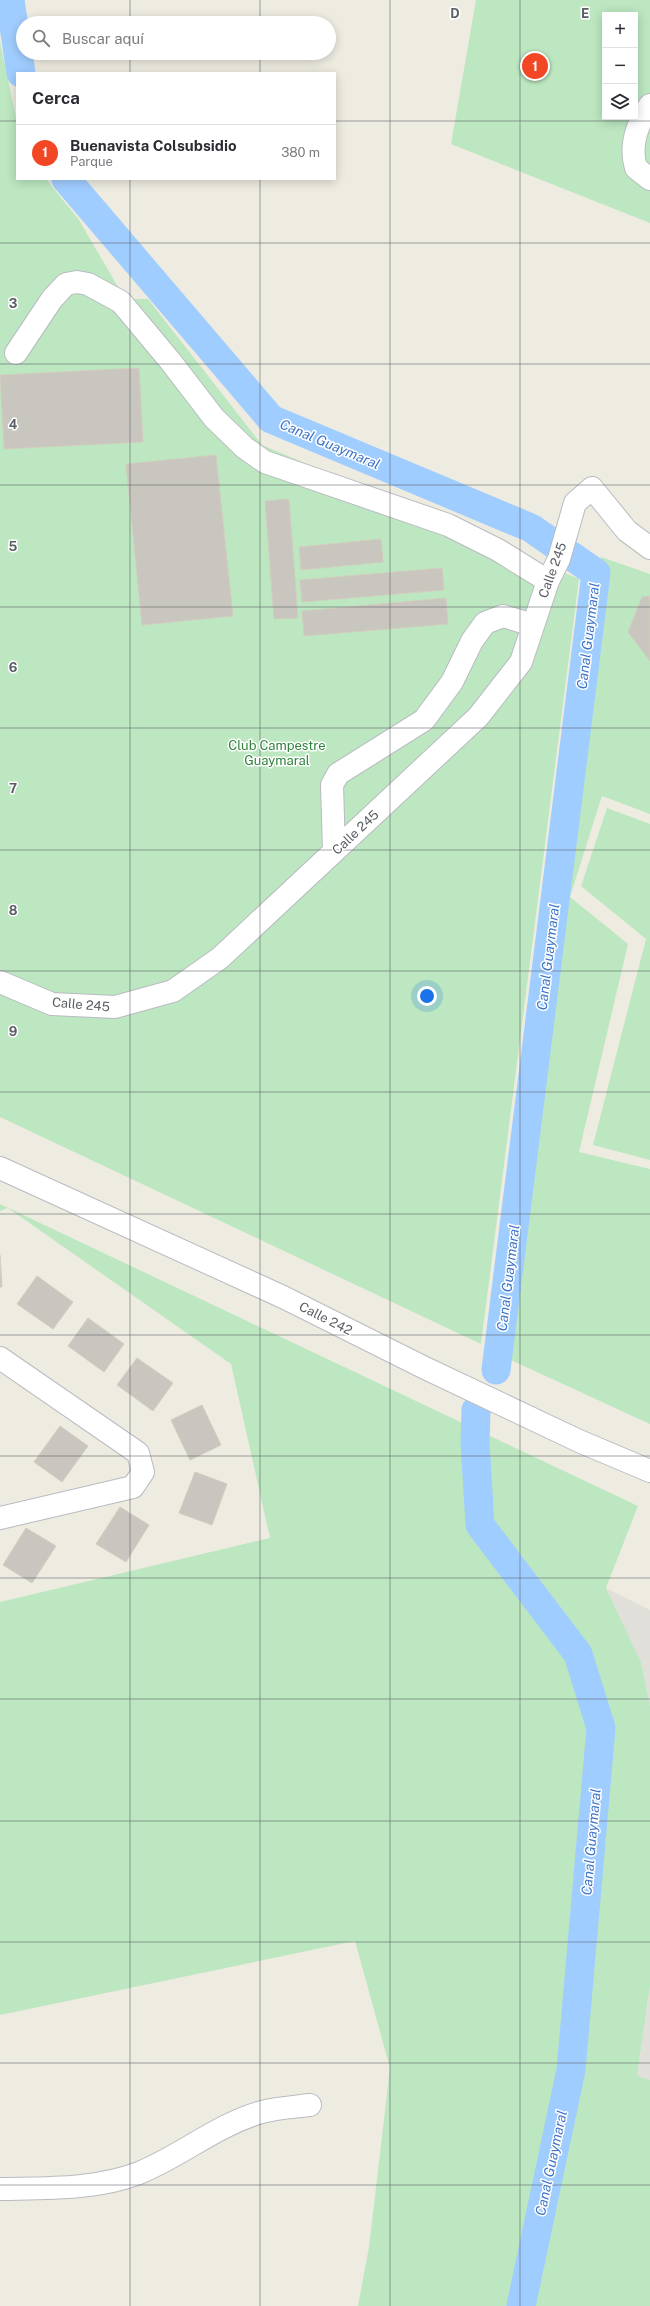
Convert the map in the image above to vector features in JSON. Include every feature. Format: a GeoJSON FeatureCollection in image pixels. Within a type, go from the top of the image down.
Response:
{"type":"FeatureCollection","features":[{"type":"Feature","properties":{"kind":"street"},"geometry":{"type":"LineString","coordinates":[[650,105],[639,124],[634,140],[633,152],[636,168],[650,180]]}},
{"type":"Feature","properties":{"kind":"street"},"geometry":{"type":"LineString","coordinates":[[16,353],[52,299],[66,284],[77,282],[88,284],[121,302],[171,362],[214,418],[244,448],[265,462],[448,525],[498,550],[548,580]]}},
{"type":"Feature","properties":{"kind":"street"},"geometry":{"type":"LineString","coordinates":[[589,491],[606,489],[650,534]]}},
{"type":"Feature","properties":{"kind":"street"},"geometry":{"type":"LineString","coordinates":[[589,491],[627,530],[650,548]]}},
{"type":"Feature","properties":{"kind":"street"},"geometry":{"type":"LineString","coordinates":[[589,491],[620,541],[650,560]]}},
{"type":"Feature","properties":{"kind":"street","name":"Calle 245"},"geometry":{"type":"LineString","coordinates":[[0,982],[52,1004],[115,1007],[173,991],[220,958],[478,717],[521,662],[548,580],[559,559],[565,532],[575,503],[589,491]]}},
{"type":"Feature","properties":{"kind":"street"},"geometry":{"type":"LineString","coordinates":[[334,851],[332,786],[338,774],[424,720],[452,682],[472,641],[485,623],[503,616],[533,625]]}},
{"type":"Feature","properties":{"kind":"street","name":"Calle 242"},"geometry":{"type":"LineString","coordinates":[[0,1168],[283,1297],[425,1368],[572,1438],[650,1471]]}},
{"type":"Feature","properties":{"kind":"street"},"geometry":{"type":"LineString","coordinates":[[0,1358],[138,1453],[143,1472],[132,1487],[0,1518]]}},
{"type":"Feature","properties":{"kind":"street"},"geometry":{"type":"LineString","coordinates":[[0,2189],[54,2188],[103,2183],[144,2171],[229,2126],[262,2112],[310,2105]]}},
{"type":"Feature","properties":{"kind":"shaded area"},"geometry":{"type":"Polygon","coordinates":[[[606,1588],[650,1610],[650,1706],[641,1662],[606,1588]]]}},
{"type":"Feature","properties":{"kind":"shaded area"},"geometry":{"type":"Polygon","coordinates":[[[650,1987],[650,2080],[637,2076],[650,1987]]]}},
{"type":"Feature","properties":{"kind":"green space"},"geometry":{"type":"Polygon","coordinates":[[[476,0],[650,0],[650,223],[451,144],[476,0]]]}},
{"type":"Feature","properties":{"kind":"green space","name":"Club Campestre Guaymaral"},"geometry":{"type":"Polygon","coordinates":[[[0,42],[16,117],[16,180],[47,180],[79,220],[125,299],[148,299],[262,445],[579,579],[481,1344],[0,1117],[0,42]]]}},
{"type":"Feature","properties":{"kind":"green space"},"geometry":{"type":"Polygon","coordinates":[[[601,557],[650,574],[650,814],[602,796],[570,897],[628,944],[579,1152],[650,1169],[650,1424],[491,1351],[601,557]]]}},
{"type":"Feature","properties":{"kind":"green space"},"geometry":{"type":"Polygon","coordinates":[[[607,808],[650,824],[650,1160],[593,1145],[646,939],[581,886],[607,808]]]}},
{"type":"Feature","properties":{"kind":"green space"},"geometry":{"type":"Polygon","coordinates":[[[0,1204],[638,1506],[606,1588],[641,1662],[650,1706],[650,1986],[637,2076],[650,2080],[650,2306],[358,2306],[369,2247],[390,2068],[355,1941],[0,2015],[0,1602],[270,1538],[231,1364],[8,1208],[0,1211],[0,1204]]]}},
{"type":"Feature","properties":{"kind":"building"},"geometry":{"type":"Polygon","coordinates":[[[139,368],[143,442],[4,449],[0,375],[139,368]]]}},
{"type":"Feature","properties":{"kind":"building"},"geometry":{"type":"Polygon","coordinates":[[[216,455],[233,616],[142,625],[126,464],[216,455]]]}},
{"type":"Feature","properties":{"kind":"building"},"geometry":{"type":"Polygon","coordinates":[[[289,499],[298,618],[274,619],[265,501],[289,499]]]}},
{"type":"Feature","properties":{"kind":"building"},"geometry":{"type":"Polygon","coordinates":[[[381,539],[383,562],[301,570],[299,547],[381,539]]]}},
{"type":"Feature","properties":{"kind":"building"},"geometry":{"type":"Polygon","coordinates":[[[442,568],[444,590],[302,602],[300,580],[442,568]]]}},
{"type":"Feature","properties":{"kind":"building"},"geometry":{"type":"Polygon","coordinates":[[[650,596],[650,661],[628,632],[642,597],[650,596]]]}},
{"type":"Feature","properties":{"kind":"building"},"geometry":{"type":"Polygon","coordinates":[[[446,598],[448,624],[304,636],[302,611],[446,598]]]}},
{"type":"Feature","properties":{"kind":"building"},"geometry":{"type":"Polygon","coordinates":[[[0,1255],[2,1287],[0,1287],[0,1255]]]}},
{"type":"Feature","properties":{"kind":"building"},"geometry":{"type":"Polygon","coordinates":[[[37,1276],[73,1302],[53,1329],[17,1304],[37,1276]]]}},
{"type":"Feature","properties":{"kind":"building"},"geometry":{"type":"Polygon","coordinates":[[[88,1318],[124,1344],[104,1372],[68,1346],[88,1318]]]}},
{"type":"Feature","properties":{"kind":"building"},"geometry":{"type":"Polygon","coordinates":[[[137,1358],[173,1383],[153,1411],[117,1385],[137,1358]]]}},
{"type":"Feature","properties":{"kind":"building"},"geometry":{"type":"Polygon","coordinates":[[[202,1405],[221,1445],[190,1460],[171,1420],[202,1405]]]}},
{"type":"Feature","properties":{"kind":"building"},"geometry":{"type":"Polygon","coordinates":[[[60,1426],[88,1446],[62,1482],[34,1462],[60,1426]]]}},
{"type":"Feature","properties":{"kind":"building"},"geometry":{"type":"Polygon","coordinates":[[[195,1472],[227,1484],[212,1525],[179,1513],[195,1472]]]}},
{"type":"Feature","properties":{"kind":"building"},"geometry":{"type":"Polygon","coordinates":[[[120,1507],[149,1525],[126,1562],[96,1544],[120,1507]]]}},
{"type":"Feature","properties":{"kind":"building"},"geometry":{"type":"Polygon","coordinates":[[[26,1528],[56,1546],[32,1583],[3,1565],[26,1528]]]}},
{"type":"Feature","properties":{"kind":"waterway","name":"Canal Guaymaral"},"geometry":{"type":"LineString","coordinates":[[10,0],[16,40]]}},
{"type":"Feature","properties":{"kind":"waterway","name":"Canal Guaymaral"},"geometry":{"type":"LineString","coordinates":[[19,60],[21,72]]}},
{"type":"Feature","properties":{"kind":"waterway","name":"Canal Guaymaral"},"geometry":{"type":"LineString","coordinates":[[67,180],[271,419],[531,528],[596,573],[496,1370]]}},
{"type":"Feature","properties":{"kind":"waterway","name":"Canal Guaymaral"},"geometry":{"type":"LineString","coordinates":[[476,1410],[475,1442],[480,1525],[578,1654],[601,1728],[571,2070],[521,2306]]}},
{"type":"Feature","properties":{"kind":"place","name":"Buenavista Colsubsidio"},"geometry":{"type":"Point","coordinates":[535,66]}}]}
